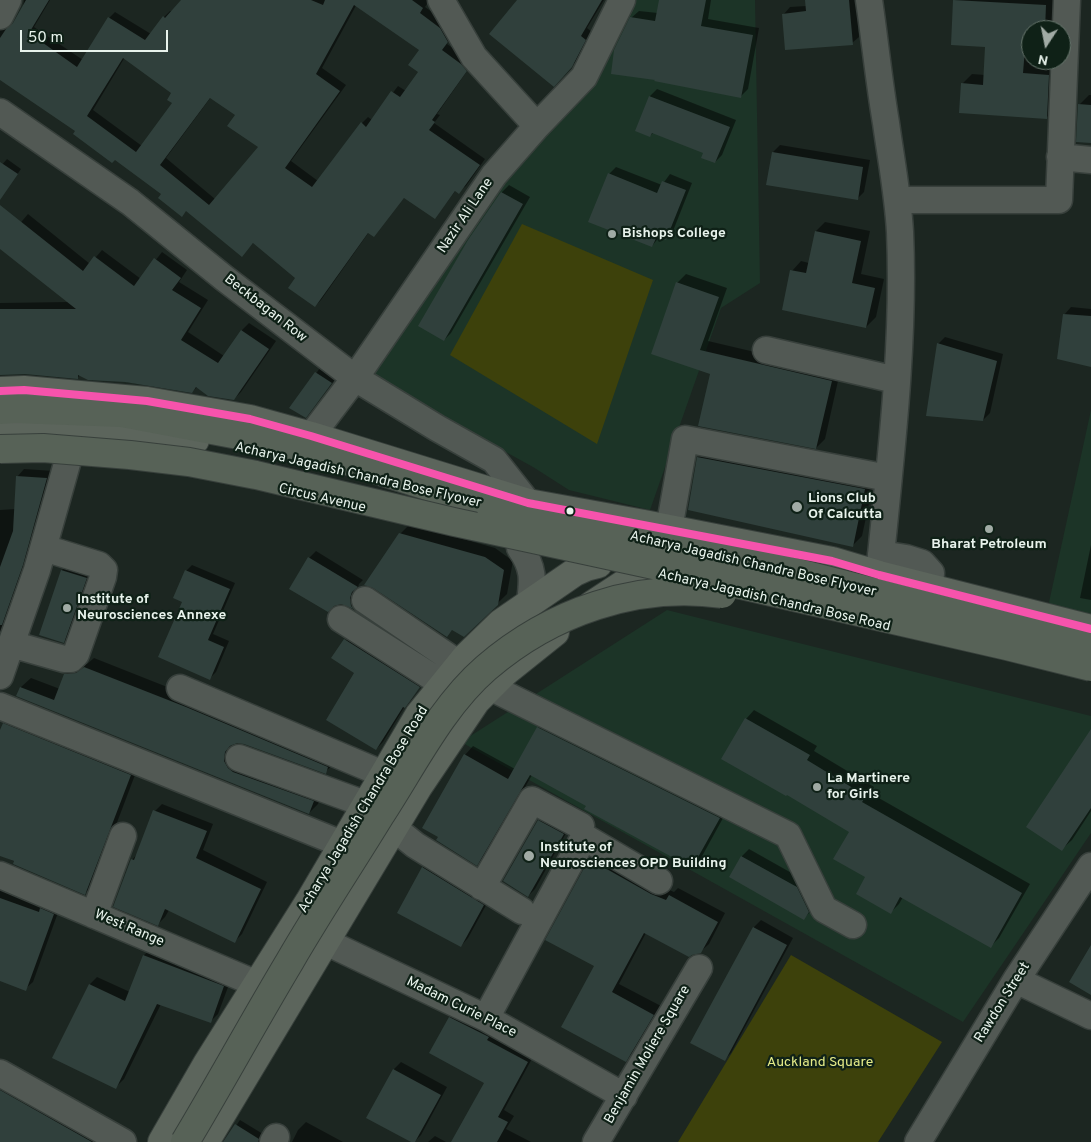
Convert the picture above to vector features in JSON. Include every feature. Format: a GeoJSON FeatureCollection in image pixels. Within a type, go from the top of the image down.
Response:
{"type":"FeatureCollection","features":[{"type":"Feature","properties":{"kind":"highway"},"geometry":{"type":"LineString","coordinates":[[0,410],[122,413],[307,448],[490,506]]}},
{"type":"Feature","properties":{"kind":"highway","name":"Acharya Jagadish Chandra Bose Flyover"},"geometry":{"type":"LineString","coordinates":[[0,449],[43,448],[130,455],[189,462],[246,473],[1007,646],[1091,667]]}},
{"type":"Feature","properties":{"kind":"highway","name":"Acharya Jagadish Chandra Bose Flyover"},"geometry":{"type":"LineString","coordinates":[[490,506],[751,562],[1091,647]]}},
{"type":"Feature","properties":{"kind":"highway"},"geometry":{"type":"LineString","coordinates":[[185,1142],[322,908],[418,756],[452,704],[486,668],[504,654],[548,626],[589,607],[634,596],[664,593],[700,591],[889,623],[924,627]]}},
{"type":"Feature","properties":{"kind":"main road"},"geometry":{"type":"LineString","coordinates":[[0,391],[24,390],[147,401],[250,419],[312,436],[528,503],[832,560],[880,564],[930,588],[1091,629]]}},
{"type":"Feature","properties":{"kind":"main road","name":"Acharya Jagadish Chandra Bose Flyover"},"geometry":{"type":"LineString","coordinates":[[0,428],[87,427],[143,431],[226,445],[313,463],[490,506]]}},
{"type":"Feature","properties":{"kind":"main road","name":"Circus Avenue"},"geometry":{"type":"LineString","coordinates":[[0,461],[114,461],[223,477],[362,508],[520,548],[639,571]]}},
{"type":"Feature","properties":{"kind":"main road"},"geometry":{"type":"LineString","coordinates":[[598,564],[602,516]]}},
{"type":"Feature","properties":{"kind":"main road"},"geometry":{"type":"LineString","coordinates":[[639,571],[657,526]]}},
{"type":"Feature","properties":{"kind":"main road","name":"Acharya Jagadish Chandra Bose Road"},"geometry":{"type":"LineString","coordinates":[[162,1142],[207,1064],[294,926],[419,716],[451,674],[502,623],[575,572],[586,566],[598,564]]}},
{"type":"Feature","properties":{"kind":"main road","name":"Acharya Jagadish Chandra Bose Road"},"geometry":{"type":"LineString","coordinates":[[205,1142],[428,771],[476,701],[513,666],[567,623],[627,582],[639,571],[753,594],[1091,676]]}},
{"type":"Feature","properties":{"kind":"street"},"geometry":{"type":"LineString","coordinates":[[0,16],[8,0]]}},
{"type":"Feature","properties":{"kind":"street"},"geometry":{"type":"LineString","coordinates":[[440,0],[474,57],[537,126]]}},
{"type":"Feature","properties":{"kind":"street","name":"Nazir Ali Lane"},"geometry":{"type":"LineString","coordinates":[[312,436],[355,378],[494,175],[584,77],[622,0]]}},
{"type":"Feature","properties":{"kind":"street"},"geometry":{"type":"LineString","coordinates":[[869,0],[897,200],[900,230],[901,304],[880,564],[871,622]]}},
{"type":"Feature","properties":{"kind":"street"},"geometry":{"type":"LineString","coordinates":[[897,200],[1059,200],[1067,0]]}},
{"type":"Feature","properties":{"kind":"street","name":"Beckbagan Row"},"geometry":{"type":"LineString","coordinates":[[0,112],[130,202],[224,278],[355,378],[494,460],[528,503]]}},
{"type":"Feature","properties":{"kind":"street"},"geometry":{"type":"LineString","coordinates":[[1060,157],[1091,160]]}},
{"type":"Feature","properties":{"kind":"street"},"geometry":{"type":"LineString","coordinates":[[766,350],[896,380]]}},
{"type":"Feature","properties":{"kind":"street"},"geometry":{"type":"LineString","coordinates":[[657,526],[685,439],[888,478]]}},
{"type":"Feature","properties":{"kind":"street"},"geometry":{"type":"LineString","coordinates":[[44,548],[99,565],[104,570],[76,654],[71,659],[4,661],[44,548],[68,460]]}},
{"type":"Feature","properties":{"kind":"street"},"geometry":{"type":"LineString","coordinates":[[528,503],[520,548],[529,560],[532,572],[530,602]]}},
{"type":"Feature","properties":{"kind":"street"},"geometry":{"type":"LineString","coordinates":[[365,600],[451,674]]}},
{"type":"Feature","properties":{"kind":"street"},"geometry":{"type":"LineString","coordinates":[[341,619],[451,674]]}},
{"type":"Feature","properties":{"kind":"street"},"geometry":{"type":"LineString","coordinates":[[490,687],[788,834],[824,908],[853,925]]}},
{"type":"Feature","properties":{"kind":"street"},"geometry":{"type":"LineString","coordinates":[[180,688],[383,774]]}},
{"type":"Feature","properties":{"kind":"street"},"geometry":{"type":"LineString","coordinates":[[0,706],[342,844]]}},
{"type":"Feature","properties":{"kind":"street"},"geometry":{"type":"LineString","coordinates":[[239,758],[365,804]]}},
{"type":"Feature","properties":{"kind":"street"},"geometry":{"type":"LineString","coordinates":[[482,887],[532,800],[581,826]]}},
{"type":"Feature","properties":{"kind":"street"},"geometry":{"type":"LineString","coordinates":[[394,828],[415,845],[522,911]]}},
{"type":"Feature","properties":{"kind":"street"},"geometry":{"type":"LineString","coordinates":[[94,915],[124,836]]}},
{"type":"Feature","properties":{"kind":"street"},"geometry":{"type":"LineString","coordinates":[[486,1018],[584,837],[659,881]]}},
{"type":"Feature","properties":{"kind":"street","name":"Rawdon Street"},"geometry":{"type":"LineString","coordinates":[[918,1142],[1016,980],[1091,866]]}},
{"type":"Feature","properties":{"kind":"street","name":"West Range"},"geometry":{"type":"LineString","coordinates":[[0,875],[257,984]]}},
{"type":"Feature","properties":{"kind":"street","name":"Madam Curie Place"},"geometry":{"type":"LineString","coordinates":[[294,926],[486,1018],[624,1096]]}},
{"type":"Feature","properties":{"kind":"street","name":"Benjamin Moliere Square"},"geometry":{"type":"LineString","coordinates":[[596,1142],[699,968]]}},
{"type":"Feature","properties":{"kind":"street"},"geometry":{"type":"LineString","coordinates":[[1016,980],[1091,1016]]}},
{"type":"Feature","properties":{"kind":"street"},"geometry":{"type":"LineString","coordinates":[[0,1073],[123,1142]]}},
{"type":"Feature","properties":{"kind":"shaded area","name":"Bishops College"},"geometry":{"type":"Polygon","coordinates":[[[632,0],[755,0],[760,283],[721,308],[650,510],[569,490],[533,467],[370,377],[497,185],[632,0]]]}},
{"type":"Feature","properties":{"kind":"shaded area"},"geometry":{"type":"Polygon","coordinates":[[[1091,410],[1091,619],[1048,607],[1091,410]]]}},
{"type":"Feature","properties":{"kind":"shaded area","name":"La Martinere for Girls"},"geometry":{"type":"Polygon","coordinates":[[[667,610],[1091,716],[1091,833],[963,1022],[461,742],[667,610]]]}},
{"type":"Feature","properties":{"kind":"green space"},"geometry":{"type":"Polygon","coordinates":[[[522,224],[653,280],[597,444],[450,355],[522,224]]]}},
{"type":"Feature","properties":{"kind":"green space","name":"Auckland Square"},"geometry":{"type":"Polygon","coordinates":[[[791,955],[942,1042],[878,1142],[678,1142],[791,955]]]}},
{"type":"Feature","properties":{"kind":"building"},"geometry":{"type":"Polygon","coordinates":[[[26,0],[49,0],[29,33],[77,67],[108,17],[145,40],[163,16],[165,18],[181,0],[311,0],[323,5],[325,0],[412,0],[423,8],[420,13],[440,28],[448,42],[442,50],[461,64],[467,71],[432,120],[435,122],[429,130],[480,165],[459,194],[455,191],[435,219],[404,198],[374,237],[368,233],[315,307],[288,288],[295,278],[253,243],[242,257],[186,211],[182,217],[158,198],[161,194],[115,160],[112,163],[73,134],[75,131],[0,80],[0,38],[13,23],[26,0]],[[354,5],[316,74],[340,91],[285,168],[312,187],[361,122],[366,127],[391,91],[400,97],[418,72],[408,65],[419,50],[354,5]],[[123,58],[87,116],[136,152],[172,103],[167,100],[171,93],[123,58]],[[210,98],[160,165],[209,205],[258,147],[227,126],[235,115],[210,98]]]}},
{"type":"Feature","properties":{"kind":"building"},"geometry":{"type":"Polygon","coordinates":[[[517,0],[602,0],[581,36],[586,40],[572,67],[554,87],[489,34],[517,0]]]}},
{"type":"Feature","properties":{"kind":"building"},"geometry":{"type":"Polygon","coordinates":[[[659,0],[706,0],[701,26],[753,35],[741,98],[655,80],[611,74],[614,50],[630,17],[655,21],[659,0]]]}},
{"type":"Feature","properties":{"kind":"building"},"geometry":{"type":"Polygon","coordinates":[[[805,0],[849,0],[853,45],[785,50],[782,14],[806,11],[805,0]]]}},
{"type":"Feature","properties":{"kind":"building"},"geometry":{"type":"Polygon","coordinates":[[[953,0],[1046,5],[1045,20],[1021,20],[1021,70],[1023,70],[1023,73],[1049,75],[1047,119],[959,113],[961,83],[983,85],[985,47],[951,45],[953,0]]]}},
{"type":"Feature","properties":{"kind":"building"},"geometry":{"type":"Polygon","coordinates":[[[649,96],[730,127],[715,163],[701,158],[703,153],[652,133],[650,137],[635,131],[649,96]]]}},
{"type":"Feature","properties":{"kind":"building"},"geometry":{"type":"Polygon","coordinates":[[[1078,104],[1091,105],[1091,143],[1076,142],[1078,104]]]}},
{"type":"Feature","properties":{"kind":"building"},"geometry":{"type":"Polygon","coordinates":[[[772,152],[863,167],[858,200],[766,185],[772,152]]]}},
{"type":"Feature","properties":{"kind":"building"},"geometry":{"type":"Polygon","coordinates":[[[0,162],[18,174],[0,200],[0,162]]]}},
{"type":"Feature","properties":{"kind":"building"},"geometry":{"type":"Polygon","coordinates":[[[608,173],[657,193],[662,181],[686,190],[666,240],[657,236],[652,247],[588,222],[608,173]]]}},
{"type":"Feature","properties":{"kind":"building"},"geometry":{"type":"Polygon","coordinates":[[[501,192],[523,204],[444,341],[418,326],[468,240],[501,192]]]}},
{"type":"Feature","properties":{"kind":"building"},"geometry":{"type":"Polygon","coordinates":[[[0,205],[83,271],[94,256],[134,286],[154,258],[181,278],[172,290],[201,308],[181,340],[218,363],[241,330],[269,349],[234,400],[208,396],[196,387],[192,393],[125,382],[88,380],[78,375],[78,379],[25,374],[0,375],[0,309],[76,309],[0,249],[0,205]]]}},
{"type":"Feature","properties":{"kind":"building"},"geometry":{"type":"Polygon","coordinates":[[[815,231],[861,241],[852,283],[875,288],[866,328],[782,310],[790,270],[806,273],[815,231]]]}},
{"type":"Feature","properties":{"kind":"building"},"geometry":{"type":"Polygon","coordinates":[[[676,282],[719,297],[700,350],[832,381],[816,449],[698,426],[710,374],[651,354],[676,282]]]}},
{"type":"Feature","properties":{"kind":"building"},"geometry":{"type":"Polygon","coordinates":[[[1063,314],[1091,316],[1091,367],[1057,359],[1063,314]]]}},
{"type":"Feature","properties":{"kind":"building"},"geometry":{"type":"Polygon","coordinates":[[[937,343],[997,361],[983,421],[926,416],[937,343]]]}},
{"type":"Feature","properties":{"kind":"building"},"geometry":{"type":"Polygon","coordinates":[[[315,372],[332,383],[306,418],[289,408],[315,372]]]}},
{"type":"Feature","properties":{"kind":"building"},"geometry":{"type":"Polygon","coordinates":[[[697,457],[865,489],[853,547],[688,510],[697,457]]]}},
{"type":"Feature","properties":{"kind":"building"},"geometry":{"type":"Polygon","coordinates":[[[16,476],[47,478],[23,565],[2,625],[0,625],[0,567],[13,531],[16,476]]]}},
{"type":"Feature","properties":{"kind":"building"},"geometry":{"type":"Polygon","coordinates":[[[399,533],[485,557],[504,570],[498,605],[464,637],[452,630],[447,637],[373,588],[364,585],[399,533]]]}},
{"type":"Feature","properties":{"kind":"building"},"geometry":{"type":"Polygon","coordinates":[[[308,557],[358,587],[352,592],[350,598],[351,606],[354,609],[341,604],[334,606],[328,612],[289,589],[308,557]]]}},
{"type":"Feature","properties":{"kind":"building","name":"Institute of Neurosciences Annexe"},"geometry":{"type":"Polygon","coordinates":[[[61,570],[87,578],[64,643],[39,635],[61,570]]]}},
{"type":"Feature","properties":{"kind":"building"},"geometry":{"type":"Polygon","coordinates":[[[185,570],[230,589],[208,640],[224,647],[210,680],[158,657],[182,602],[173,598],[185,570]]]}},
{"type":"Feature","properties":{"kind":"building"},"geometry":{"type":"Polygon","coordinates":[[[344,639],[420,687],[405,708],[403,707],[376,750],[326,720],[354,673],[331,658],[344,639]]]}},
{"type":"Feature","properties":{"kind":"building"},"geometry":{"type":"Polygon","coordinates":[[[84,667],[186,707],[328,767],[326,774],[244,744],[237,743],[230,746],[225,752],[224,761],[233,772],[314,801],[309,814],[16,696],[20,687],[54,700],[64,674],[76,673],[84,667]]]}},
{"type":"Feature","properties":{"kind":"building"},"geometry":{"type":"Polygon","coordinates":[[[745,718],[810,755],[807,760],[866,796],[862,802],[1022,893],[991,948],[900,897],[891,914],[856,894],[865,877],[833,859],[849,832],[721,759],[745,718]]]}},
{"type":"Feature","properties":{"kind":"building"},"geometry":{"type":"Polygon","coordinates":[[[3,723],[131,775],[85,895],[13,864],[14,861],[0,856],[0,730],[3,723]]]}},
{"type":"Feature","properties":{"kind":"building"},"geometry":{"type":"Polygon","coordinates":[[[537,727],[720,818],[692,868],[584,809],[586,806],[530,775],[477,866],[436,840],[438,837],[422,828],[464,754],[508,779],[537,727]]]}},
{"type":"Feature","properties":{"kind":"building"},"geometry":{"type":"Polygon","coordinates":[[[1091,729],[1091,808],[1062,851],[1026,827],[1091,729]]]}},
{"type":"Feature","properties":{"kind":"building"},"geometry":{"type":"Polygon","coordinates":[[[153,810],[207,831],[196,858],[261,889],[235,943],[165,909],[158,926],[113,907],[131,859],[134,860],[153,810]]]}},
{"type":"Feature","properties":{"kind":"building","name":"Institute of Neurosciences OPD Building"},"geometry":{"type":"Polygon","coordinates":[[[538,820],[564,834],[528,897],[503,881],[538,820]]]}},
{"type":"Feature","properties":{"kind":"building"},"geometry":{"type":"Polygon","coordinates":[[[741,856],[797,887],[809,912],[804,920],[729,877],[741,856]]]}},
{"type":"Feature","properties":{"kind":"building"},"geometry":{"type":"Polygon","coordinates":[[[589,859],[651,894],[666,900],[669,895],[718,922],[701,953],[689,957],[644,933],[612,992],[654,1015],[626,1062],[561,1027],[594,966],[545,940],[589,859]]]}},
{"type":"Feature","properties":{"kind":"building"},"geometry":{"type":"Polygon","coordinates":[[[422,867],[484,905],[461,947],[397,913],[422,867]]]}},
{"type":"Feature","properties":{"kind":"building"},"geometry":{"type":"Polygon","coordinates":[[[0,898],[39,912],[40,908],[54,914],[26,991],[0,981],[0,898]]]}},
{"type":"Feature","properties":{"kind":"building"},"geometry":{"type":"Polygon","coordinates":[[[753,927],[787,945],[725,1061],[690,1043],[753,927]]]}},
{"type":"Feature","properties":{"kind":"building"},"geometry":{"type":"Polygon","coordinates":[[[1091,945],[1091,995],[1069,982],[1091,945]]]}},
{"type":"Feature","properties":{"kind":"building"},"geometry":{"type":"Polygon","coordinates":[[[143,955],[224,986],[211,1023],[157,1004],[116,1089],[52,1058],[89,984],[125,1001],[143,955]]]}},
{"type":"Feature","properties":{"kind":"building"},"geometry":{"type":"Polygon","coordinates":[[[449,1017],[489,1037],[487,1040],[528,1062],[498,1117],[508,1122],[497,1142],[451,1142],[484,1083],[429,1053],[449,1017]]]}},
{"type":"Feature","properties":{"kind":"building"},"geometry":{"type":"Polygon","coordinates":[[[393,1069],[441,1095],[415,1142],[411,1142],[366,1118],[393,1069]]]}},
{"type":"Feature","properties":{"kind":"building"},"geometry":{"type":"Polygon","coordinates":[[[0,1090],[92,1142],[0,1142],[0,1090]]]}},
{"type":"Feature","properties":{"kind":"building"},"geometry":{"type":"Polygon","coordinates":[[[235,1124],[259,1139],[258,1142],[223,1142],[235,1124]]]}},
{"type":"Feature","properties":{"kind":"transit line"},"geometry":{"type":"LineString","coordinates":[[0,391],[24,390],[147,401],[250,419],[528,503],[832,561],[879,575],[1091,629]]}},
{"type":"Feature","properties":{"kind":"place","name":"Bishops College"},"geometry":{"type":"Point","coordinates":[612,234]}},
{"type":"Feature","properties":{"kind":"place","name":"Lions Club Of Calcutta"},"geometry":{"type":"Point","coordinates":[797,507]}},
{"type":"Feature","properties":{"kind":"place","name":"Bharat Petroleum"},"geometry":{"type":"Point","coordinates":[989,529]}},
{"type":"Feature","properties":{"kind":"place","name":"Institute of Neurosciences Annexe"},"geometry":{"type":"Point","coordinates":[67,608]}},
{"type":"Feature","properties":{"kind":"place","name":"La Martinere for Girls"},"geometry":{"type":"Point","coordinates":[817,787]}},
{"type":"Feature","properties":{"kind":"place","name":"Institute of Neurosciences OPD Building"},"geometry":{"type":"Point","coordinates":[529,856]}}]}
